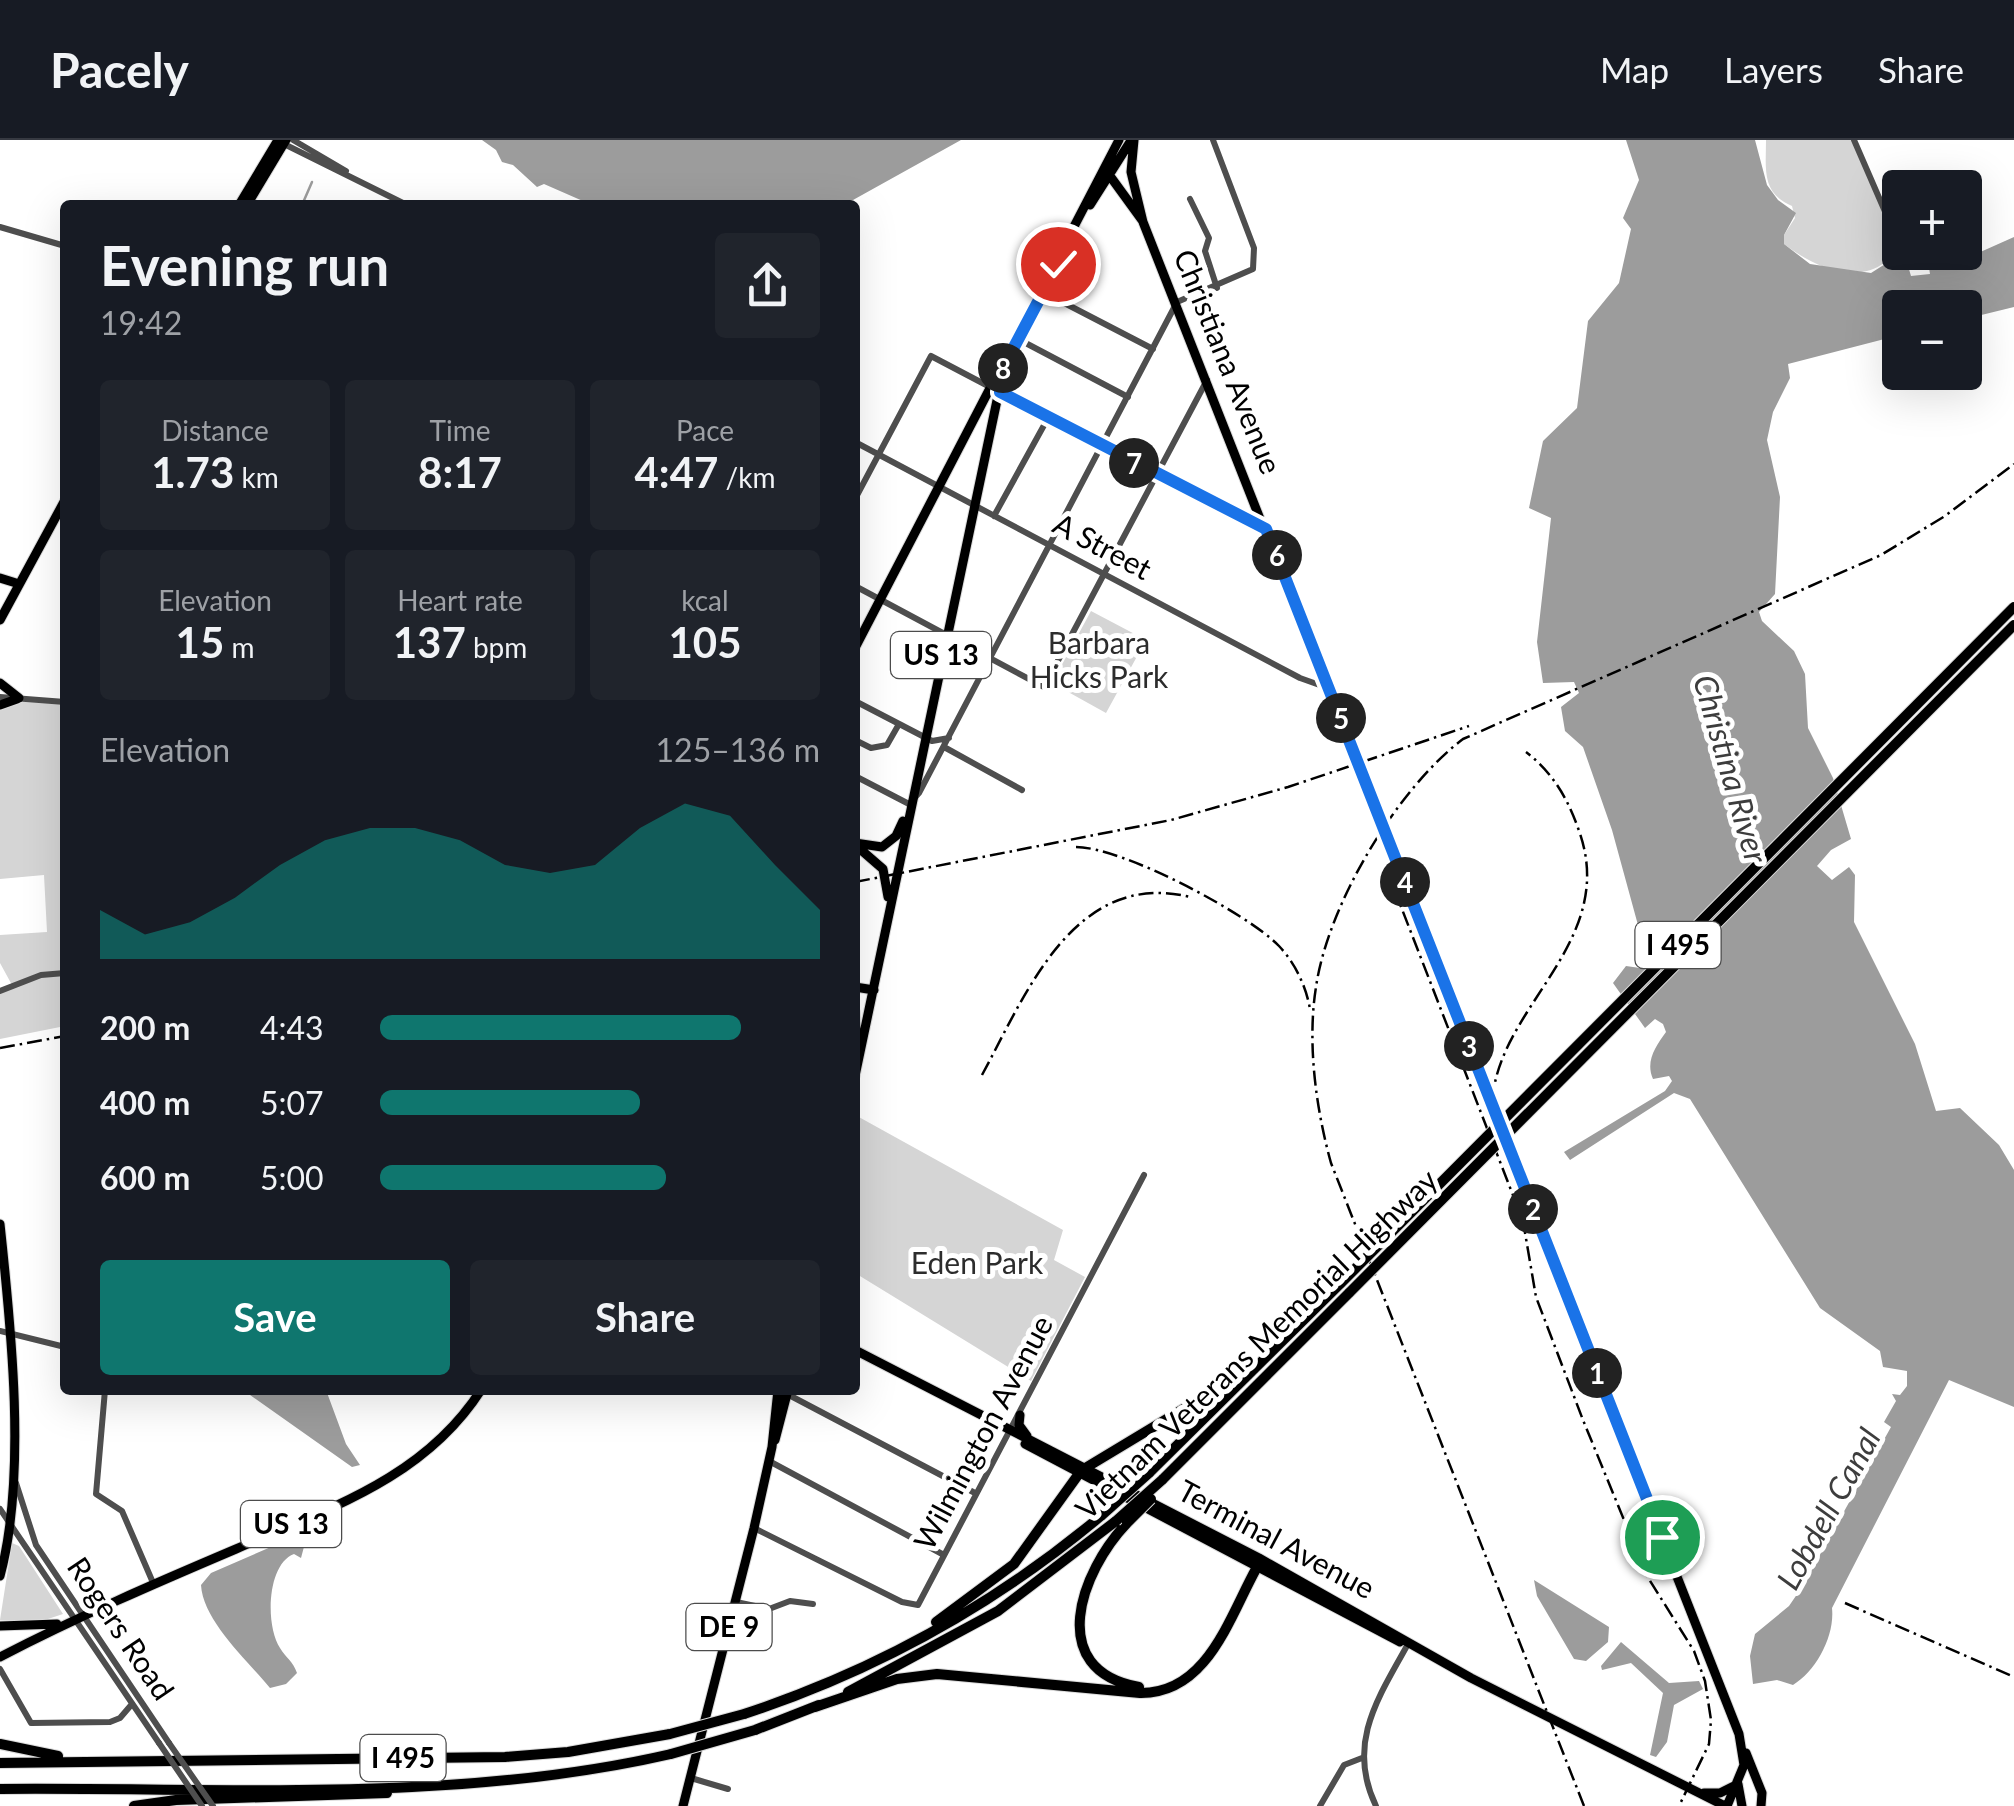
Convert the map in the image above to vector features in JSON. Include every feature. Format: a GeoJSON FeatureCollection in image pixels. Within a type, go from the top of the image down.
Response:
{"type":"FeatureCollection","features":[{"type":"Feature","properties":{"kind":"highway","name":"Vietnam Veterans Memorial Highway"},"geometry":{"type":"LineString","coordinates":[[0,1789],[458,1786],[565,1775],[671,1754],[755,1730],[893,1672],[970,1629],[1122,1522],[1165,1481],[1345,1287],[2014,607]]}},
{"type":"Feature","properties":{"kind":"highway","name":"Vietnam Veterans Memorial Highway"},"geometry":{"type":"LineString","coordinates":[[0,1763],[484,1758],[579,1750],[670,1734],[744,1714],[863,1668],[984,1602],[1102,1515],[1149,1473],[1278,1344],[1345,1287],[2014,625]]}},
{"type":"Feature","properties":{"kind":"highway"},"geometry":{"type":"LineString","coordinates":[[863,1668],[951,1613],[1014,1564],[1083,1471],[1234,1380],[1278,1344]]}},
{"type":"Feature","properties":{"kind":"highway"},"geometry":{"type":"LineString","coordinates":[[1122,1522],[1091,1572],[1079,1617],[1091,1659],[1126,1684],[1156,1687],[1190,1671],[1255,1564]]}},
{"type":"Feature","properties":{"kind":"highway"},"geometry":{"type":"LineString","coordinates":[[815,1707],[891,1681],[930,1674],[1140,1693],[1168,1690],[1192,1676],[1205,1662],[1255,1564]]}},
{"type":"Feature","properties":{"kind":"highway"},"geometry":{"type":"LineString","coordinates":[[0,1744],[44,1756],[134,1760]]}},
{"type":"Feature","properties":{"kind":"highway"},"geometry":{"type":"LineString","coordinates":[[134,1806],[185,1800],[417,1793],[458,1786]]}},
{"type":"Feature","properties":{"kind":"main road","name":"US 13"},"geometry":{"type":"LineString","coordinates":[[1110,172],[1119,140]]}},
{"type":"Feature","properties":{"kind":"main road","name":"US 13"},"geometry":{"type":"LineString","coordinates":[[860,638],[995,390],[1086,211],[1133,140]]}},
{"type":"Feature","properties":{"kind":"main road"},"geometry":{"type":"LineString","coordinates":[[1133,140],[1130,172],[1140,207]]}},
{"type":"Feature","properties":{"kind":"main road"},"geometry":{"type":"LineString","coordinates":[[241,200],[282,141]]}},
{"type":"Feature","properties":{"kind":"main road"},"geometry":{"type":"LineString","coordinates":[[251,200],[282,141]]}},
{"type":"Feature","properties":{"kind":"main road","name":"Christiana Avenue"},"geometry":{"type":"LineString","coordinates":[[1110,172],[1144,222]]}},
{"type":"Feature","properties":{"kind":"main road","name":"Christiana Avenue"},"geometry":{"type":"LineString","coordinates":[[1110,172],[1140,207],[1743,1746],[1744,1764],[1726,1806]]}},
{"type":"Feature","properties":{"kind":"main road"},"geometry":{"type":"LineString","coordinates":[[1086,211],[1107,194],[1119,194],[1129,202]]}},
{"type":"Feature","properties":{"kind":"main road","name":"US 13"},"geometry":{"type":"LineString","coordinates":[[860,846],[877,848],[892,841],[909,804],[995,390]]}},
{"type":"Feature","properties":{"kind":"main road"},"geometry":{"type":"LineString","coordinates":[[968,434],[973,427],[984,429],[985,450]]}},
{"type":"Feature","properties":{"kind":"main road"},"geometry":{"type":"LineString","coordinates":[[0,620],[16,583],[60,508]]}},
{"type":"Feature","properties":{"kind":"main road"},"geometry":{"type":"LineString","coordinates":[[0,578],[16,583]]}},
{"type":"Feature","properties":{"kind":"main road"},"geometry":{"type":"LineString","coordinates":[[0,683],[19,698]]}},
{"type":"Feature","properties":{"kind":"main road"},"geometry":{"type":"LineString","coordinates":[[0,701],[19,698]]}},
{"type":"Feature","properties":{"kind":"main road"},"geometry":{"type":"LineString","coordinates":[[860,1054],[909,804]]}},
{"type":"Feature","properties":{"kind":"main road"},"geometry":{"type":"LineString","coordinates":[[860,849],[882,869],[889,905]]}},
{"type":"Feature","properties":{"kind":"main road"},"geometry":{"type":"LineString","coordinates":[[860,987],[874,990]]}},
{"type":"Feature","properties":{"kind":"main road"},"geometry":{"type":"LineString","coordinates":[[0,1224],[12,1467],[10,1526],[0,1576]]}},
{"type":"Feature","properties":{"kind":"main road","name":"Terminal Avenue"},"geometry":{"type":"LineString","coordinates":[[860,1352],[1255,1564],[1726,1806]]}},
{"type":"Feature","properties":{"kind":"main road","name":"US 13"},"geometry":{"type":"LineString","coordinates":[[0,1657],[154,1584],[382,1485],[429,1450],[477,1395]]}},
{"type":"Feature","properties":{"kind":"main road","name":"DE 9"},"geometry":{"type":"LineString","coordinates":[[683,1806],[736,1602],[783,1395]]}},
{"type":"Feature","properties":{"kind":"main road"},"geometry":{"type":"LineString","coordinates":[[1020,1416],[1026,1436],[1060,1454]]}},
{"type":"Feature","properties":{"kind":"main road","name":"Terminal Avenue"},"geometry":{"type":"LineString","coordinates":[[1009,1432],[1060,1454],[1083,1471]]}},
{"type":"Feature","properties":{"kind":"main road","name":"US 13"},"geometry":{"type":"LineString","coordinates":[[0,1626],[41,1628],[79,1618]]}},
{"type":"Feature","properties":{"kind":"main road"},"geometry":{"type":"LineString","coordinates":[[1743,1746],[1762,1794],[1761,1806]]}},
{"type":"Feature","properties":{"kind":"main road"},"geometry":{"type":"LineString","coordinates":[[1699,1792],[1720,1794],[1738,1783],[1742,1806]]}},
{"type":"Feature","properties":{"kind":"street"},"geometry":{"type":"LineString","coordinates":[[860,779],[909,804],[950,737],[1177,302],[1250,273],[1256,262],[1212,140]]}},
{"type":"Feature","properties":{"kind":"street"},"geometry":{"type":"LineString","coordinates":[[1854,140],[1882,205]]}},
{"type":"Feature","properties":{"kind":"street"},"geometry":{"type":"LineString","coordinates":[[282,141],[397,200]]}},
{"type":"Feature","properties":{"kind":"street"},"geometry":{"type":"LineString","coordinates":[[1190,199],[1209,238],[1205,251],[1217,288]]}},
{"type":"Feature","properties":{"kind":"street"},"geometry":{"type":"LineString","coordinates":[[0,227],[60,245]]}},
{"type":"Feature","properties":{"kind":"street"},"geometry":{"type":"LineString","coordinates":[[1043,292],[1153,349]]}},
{"type":"Feature","properties":{"kind":"street"},"geometry":{"type":"LineString","coordinates":[[1018,339],[1128,397]]}},
{"type":"Feature","properties":{"kind":"street"},"geometry":{"type":"LineString","coordinates":[[860,489],[931,356],[1266,529]]}},
{"type":"Feature","properties":{"kind":"street"},"geometry":{"type":"LineString","coordinates":[[860,589],[1044,687],[1208,379]]}},
{"type":"Feature","properties":{"kind":"street"},"geometry":{"type":"LineString","coordinates":[[994,516],[1048,418]]}},
{"type":"Feature","properties":{"kind":"street","name":"A Street"},"geometry":{"type":"LineString","coordinates":[[860,445],[1300,678],[1329,688]]}},
{"type":"Feature","properties":{"kind":"street"},"geometry":{"type":"LineString","coordinates":[[19,698],[60,702]]}},
{"type":"Feature","properties":{"kind":"street"},"geometry":{"type":"LineString","coordinates":[[860,703],[935,742],[950,737]]}},
{"type":"Feature","properties":{"kind":"street"},"geometry":{"type":"LineString","coordinates":[[860,742],[871,748],[888,745],[899,724]]}},
{"type":"Feature","properties":{"kind":"street"},"geometry":{"type":"LineString","coordinates":[[944,748],[1022,790]]}},
{"type":"Feature","properties":{"kind":"street"},"geometry":{"type":"LineString","coordinates":[[2,988],[41,975],[60,973]]}},
{"type":"Feature","properties":{"kind":"street","name":"Wilmington Avenue"},"geometry":{"type":"LineString","coordinates":[[754,1528],[902,1602],[918,1605],[1144,1175]]}},
{"type":"Feature","properties":{"kind":"street"},"geometry":{"type":"LineString","coordinates":[[4,1333],[60,1346]]}},
{"type":"Feature","properties":{"kind":"street"},"geometry":{"type":"LineString","coordinates":[[105,1395],[96,1494],[122,1512],[154,1584]]}},
{"type":"Feature","properties":{"kind":"street"},"geometry":{"type":"LineString","coordinates":[[791,1395],[975,1493]]}},
{"type":"Feature","properties":{"kind":"street"},"geometry":{"type":"LineString","coordinates":[[770,1460],[944,1555]]}},
{"type":"Feature","properties":{"kind":"street","name":"Rogers Road"},"geometry":{"type":"LineString","coordinates":[[12,1467],[36,1546],[132,1704],[202,1806]]}},
{"type":"Feature","properties":{"kind":"street","name":"Rogers Road"},"geometry":{"type":"LineString","coordinates":[[0,1509],[213,1806]]}},
{"type":"Feature","properties":{"kind":"street"},"geometry":{"type":"LineString","coordinates":[[736,1602],[769,1609],[790,1601],[813,1604]]}},
{"type":"Feature","properties":{"kind":"street"},"geometry":{"type":"LineString","coordinates":[[1376,1806],[1362,1758],[1369,1716],[1408,1644]]}},
{"type":"Feature","properties":{"kind":"street"},"geometry":{"type":"LineString","coordinates":[[0,1670],[31,1723],[110,1722],[120,1718],[132,1704]]}},
{"type":"Feature","properties":{"kind":"street"},"geometry":{"type":"LineString","coordinates":[[1320,1806],[1344,1765],[1362,1758]]}},
{"type":"Feature","properties":{"kind":"street"},"geometry":{"type":"LineString","coordinates":[[690,1778],[728,1789]]}},
{"type":"Feature","properties":{"kind":"green space"},"geometry":{"type":"Polygon","coordinates":[[[1766,140],[1852,140],[1882,206],[1882,264],[1860,272],[1833,270],[1784,244],[1784,235],[1795,218],[1792,206],[1770,187],[1766,140]]]}},
{"type":"Feature","properties":{"kind":"green space","name":"Barbara Hicks Park"},"geometry":{"type":"Polygon","coordinates":[[[1091,611],[1146,640],[1106,713],[1052,683],[1091,611]]]}},
{"type":"Feature","properties":{"kind":"green space"},"geometry":{"type":"Polygon","coordinates":[[[9,700],[60,702],[60,1027],[0,1039],[0,991],[12,985],[0,963],[0,935],[47,932],[44,875],[0,879],[0,705],[9,700]]]}},
{"type":"Feature","properties":{"kind":"green space","name":"Eden Park"},"geometry":{"type":"Polygon","coordinates":[[[860,1118],[1063,1230],[1054,1260],[1085,1277],[1031,1381],[860,1276],[860,1118]]]}},
{"type":"Feature","properties":{"kind":"green space"},"geometry":{"type":"Polygon","coordinates":[[[12,1543],[19,1546],[63,1614],[39,1622],[0,1620],[12,1543]]]}},
{"type":"Feature","properties":{"kind":"water"},"geometry":{"type":"Polygon","coordinates":[[[482,140],[961,140],[853,200],[581,200],[544,184],[537,187],[513,165],[502,162],[496,150],[482,140]]]}},
{"type":"Feature","properties":{"kind":"water","name":"Christina River"},"geometry":{"type":"Polygon","coordinates":[[[1626,140],[1755,140],[1767,185],[1778,200],[1796,213],[1784,235],[1784,244],[1810,264],[1871,273],[1882,266],[1882,270],[1909,270],[1911,276],[1930,274],[1929,270],[1982,270],[1982,251],[2014,237],[2014,307],[1982,315],[1982,290],[1882,290],[1882,340],[1788,364],[1790,378],[1773,412],[1767,440],[1780,497],[1775,594],[1759,612],[1762,621],[1794,651],[1805,674],[1808,728],[1833,778],[1851,839],[1831,850],[1817,866],[1832,880],[1849,867],[1855,875],[1854,922],[1915,1044],[1936,1111],[1960,1108],[1999,1145],[2014,1170],[2014,1407],[1949,1380],[1832,1608],[1822,1652],[1793,1685],[1777,1680],[1753,1684],[1750,1656],[1755,1634],[1789,1606],[1802,1587],[1891,1427],[1884,1422],[1896,1401],[1892,1394],[1900,1395],[1907,1386],[1907,1371],[1883,1367],[1880,1351],[1820,1308],[1690,1099],[1674,1093],[1570,1160],[1564,1152],[1665,1091],[1672,1081],[1669,1076],[1653,1079],[1650,1066],[1666,1032],[1663,1024],[1655,1019],[1645,1028],[1613,983],[1626,966],[1640,968],[1647,958],[1612,830],[1583,747],[1565,731],[1561,707],[1579,693],[1574,682],[1543,683],[1537,642],[1551,518],[1529,508],[1543,441],[1577,408],[1588,321],[1619,283],[1631,229],[1623,218],[1639,180],[1626,140]]]}},
{"type":"Feature","properties":{"kind":"water"},"geometry":{"type":"Polygon","coordinates":[[[250,1395],[328,1395],[346,1444],[360,1465],[352,1467],[250,1395]]]}},
{"type":"Feature","properties":{"kind":"water"},"geometry":{"type":"Polygon","coordinates":[[[301,1534],[305,1543],[301,1558],[294,1554],[285,1560],[271,1596],[275,1638],[297,1673],[286,1684],[270,1688],[218,1626],[201,1585],[211,1573],[301,1534]]]}},
{"type":"Feature","properties":{"kind":"water"},"geometry":{"type":"Polygon","coordinates":[[[1534,1580],[1609,1627],[1608,1642],[1586,1661],[1574,1659],[1537,1596],[1534,1580]]]}},
{"type":"Feature","properties":{"kind":"water"},"geometry":{"type":"Polygon","coordinates":[[[1621,1642],[1669,1683],[1699,1681],[1703,1689],[1674,1705],[1667,1742],[1656,1757],[1650,1755],[1663,1693],[1631,1663],[1602,1670],[1601,1666],[1621,1642]]]}},
{"type":"Feature","properties":{"kind":"waterway"},"geometry":{"type":"LineString","coordinates":[[304,200],[312,182]]}},
{"type":"Feature","properties":{"kind":"railway"},"geometry":{"type":"LineString","coordinates":[[1584,1806],[1331,1163],[1317,1098],[1313,1053],[1313,1008],[1323,955],[1350,885],[1369,851],[1414,787],[1463,739],[1881,555],[1945,516],[2014,464]]}},
{"type":"Feature","properties":{"kind":"railway"},"geometry":{"type":"LineString","coordinates":[[860,881],[1171,820],[1288,787],[1469,726]]}},
{"type":"Feature","properties":{"kind":"railway"},"geometry":{"type":"LineString","coordinates":[[1494,1129],[1494,1089],[1505,1052],[1567,948],[1582,911],[1587,872],[1569,806],[1551,777],[1526,752]]}},
{"type":"Feature","properties":{"kind":"railway"},"geometry":{"type":"LineString","coordinates":[[1076,847],[1123,858],[1183,884],[1263,932],[1295,967],[1310,1009]]}},
{"type":"Feature","properties":{"kind":"railway"},"geometry":{"type":"LineString","coordinates":[[1393,886],[1523,1221],[1536,1297],[1583,1420],[1647,1576],[1694,1651],[1705,1681],[1711,1720],[1709,1744],[1679,1806]]}},
{"type":"Feature","properties":{"kind":"railway"},"geometry":{"type":"LineString","coordinates":[[982,1075],[1037,976],[1059,945],[1085,920],[1115,902],[1150,893],[1190,897]]}},
{"type":"Feature","properties":{"kind":"railway"},"geometry":{"type":"LineString","coordinates":[[0,1048],[60,1037]]}},
{"type":"Feature","properties":{"kind":"railway"},"geometry":{"type":"LineString","coordinates":[[1845,1603],[2014,1677]]}},
{"type":"Feature","properties":{"kind":"route"},"geometry":{"type":"LineString","coordinates":[[1058,264],[1004,366],[1000,392],[1266,529],[1662,1537]]}},
{"type":"Feature","properties":{"kind":"water label","name":"Lobdell Canal"},"geometry":{"type":"Point","coordinates":[1829,1509]}}]}
